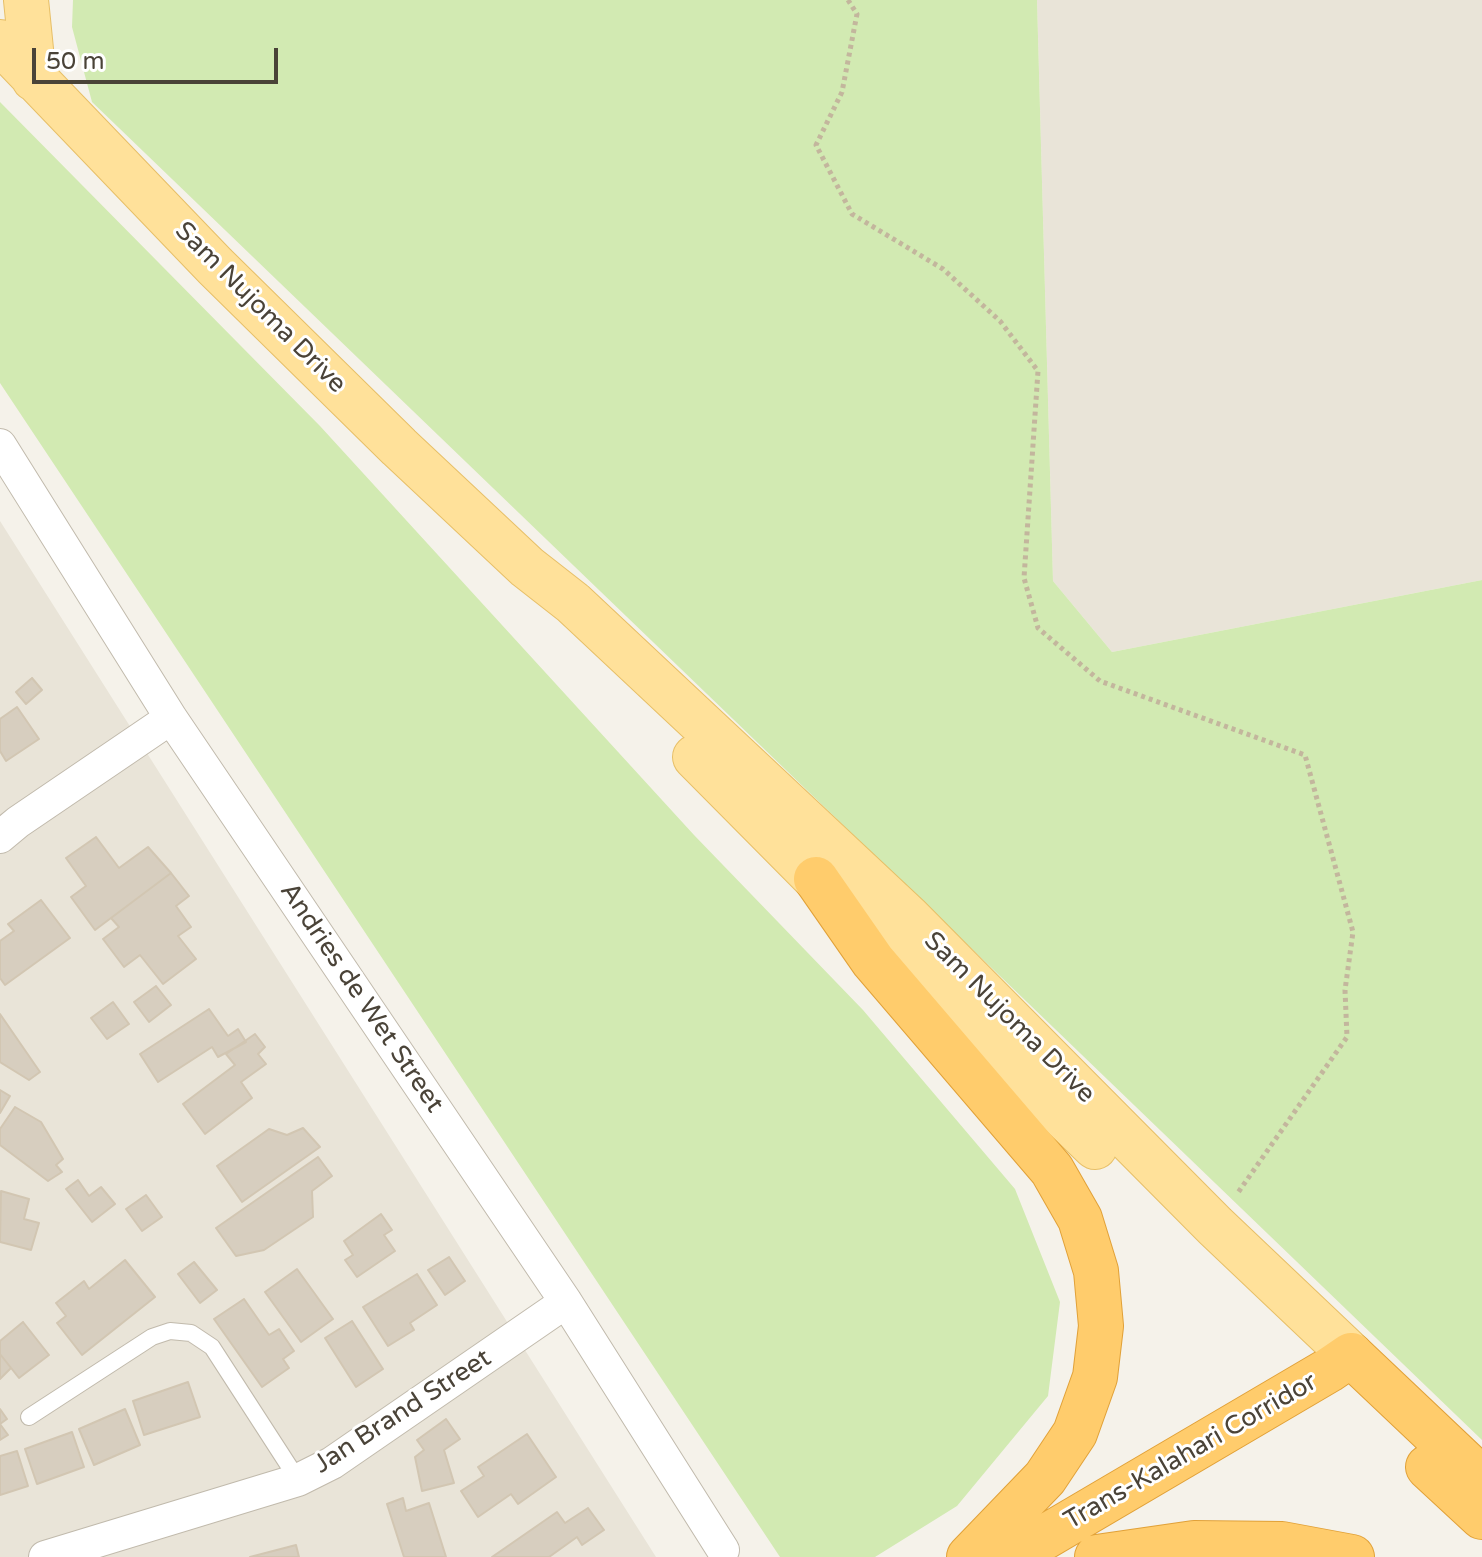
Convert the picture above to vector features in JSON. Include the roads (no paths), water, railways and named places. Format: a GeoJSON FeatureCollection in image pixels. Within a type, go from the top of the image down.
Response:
{"type":"FeatureCollection","features":[{"type":"Feature","properties":{"kind":"highway"},"geometry":{"type":"LineString","coordinates":[[816,879],[873,961],[1052,1170],[1080,1219],[1096,1271],[1101,1326],[1095,1377],[1075,1433],[1045,1478],[969,1557]]}},
{"type":"Feature","properties":{"kind":"highway"},"geometry":{"type":"LineString","coordinates":[[1340,1362],[1482,1517]]}},
{"type":"Feature","properties":{"kind":"highway","name":"Sam Nujoma Drive"},"geometry":{"type":"LineString","coordinates":[[1340,1362],[1482,1479]]}},
{"type":"Feature","properties":{"kind":"highway","name":"Trans-Kalahari Corridor"},"geometry":{"type":"LineString","coordinates":[[1011,1557],[1340,1362]]}},
{"type":"Feature","properties":{"kind":"highway"},"geometry":{"type":"LineString","coordinates":[[1097,1557],[1194,1543],[1238,1543],[1282,1544],[1352,1557]]}},
{"type":"Feature","properties":{"kind":"main road"},"geometry":{"type":"LineString","coordinates":[[26,0],[34,79]]}},
{"type":"Feature","properties":{"kind":"main road","name":"Sam Nujoma Drive"},"geometry":{"type":"LineString","coordinates":[[0,42],[215,266],[399,447],[527,567],[573,603],[908,917],[1215,1226],[1340,1362]]}},
{"type":"Feature","properties":{"kind":"main road","name":"Sam Nujoma Drive"},"geometry":{"type":"LineString","coordinates":[[527,567],[582,642],[816,879],[1340,1362]]}},
{"type":"Feature","properties":{"kind":"street","name":"Andries de Wet Street"},"geometry":{"type":"LineString","coordinates":[[0,445],[171,718],[566,1302],[723,1550]]}},
{"type":"Feature","properties":{"kind":"street"},"geometry":{"type":"LineString","coordinates":[[0,837],[171,718]]}},
{"type":"Feature","properties":{"kind":"street","name":"Jan Brand Street"},"geometry":{"type":"LineString","coordinates":[[45,1557],[298,1480],[332,1463],[566,1302]]}},
{"type":"Feature","properties":{"kind":"lane"},"geometry":{"type":"LineString","coordinates":[[29,1417],[152,1337],[170,1331],[191,1333],[212,1347],[298,1480]]}}]}
